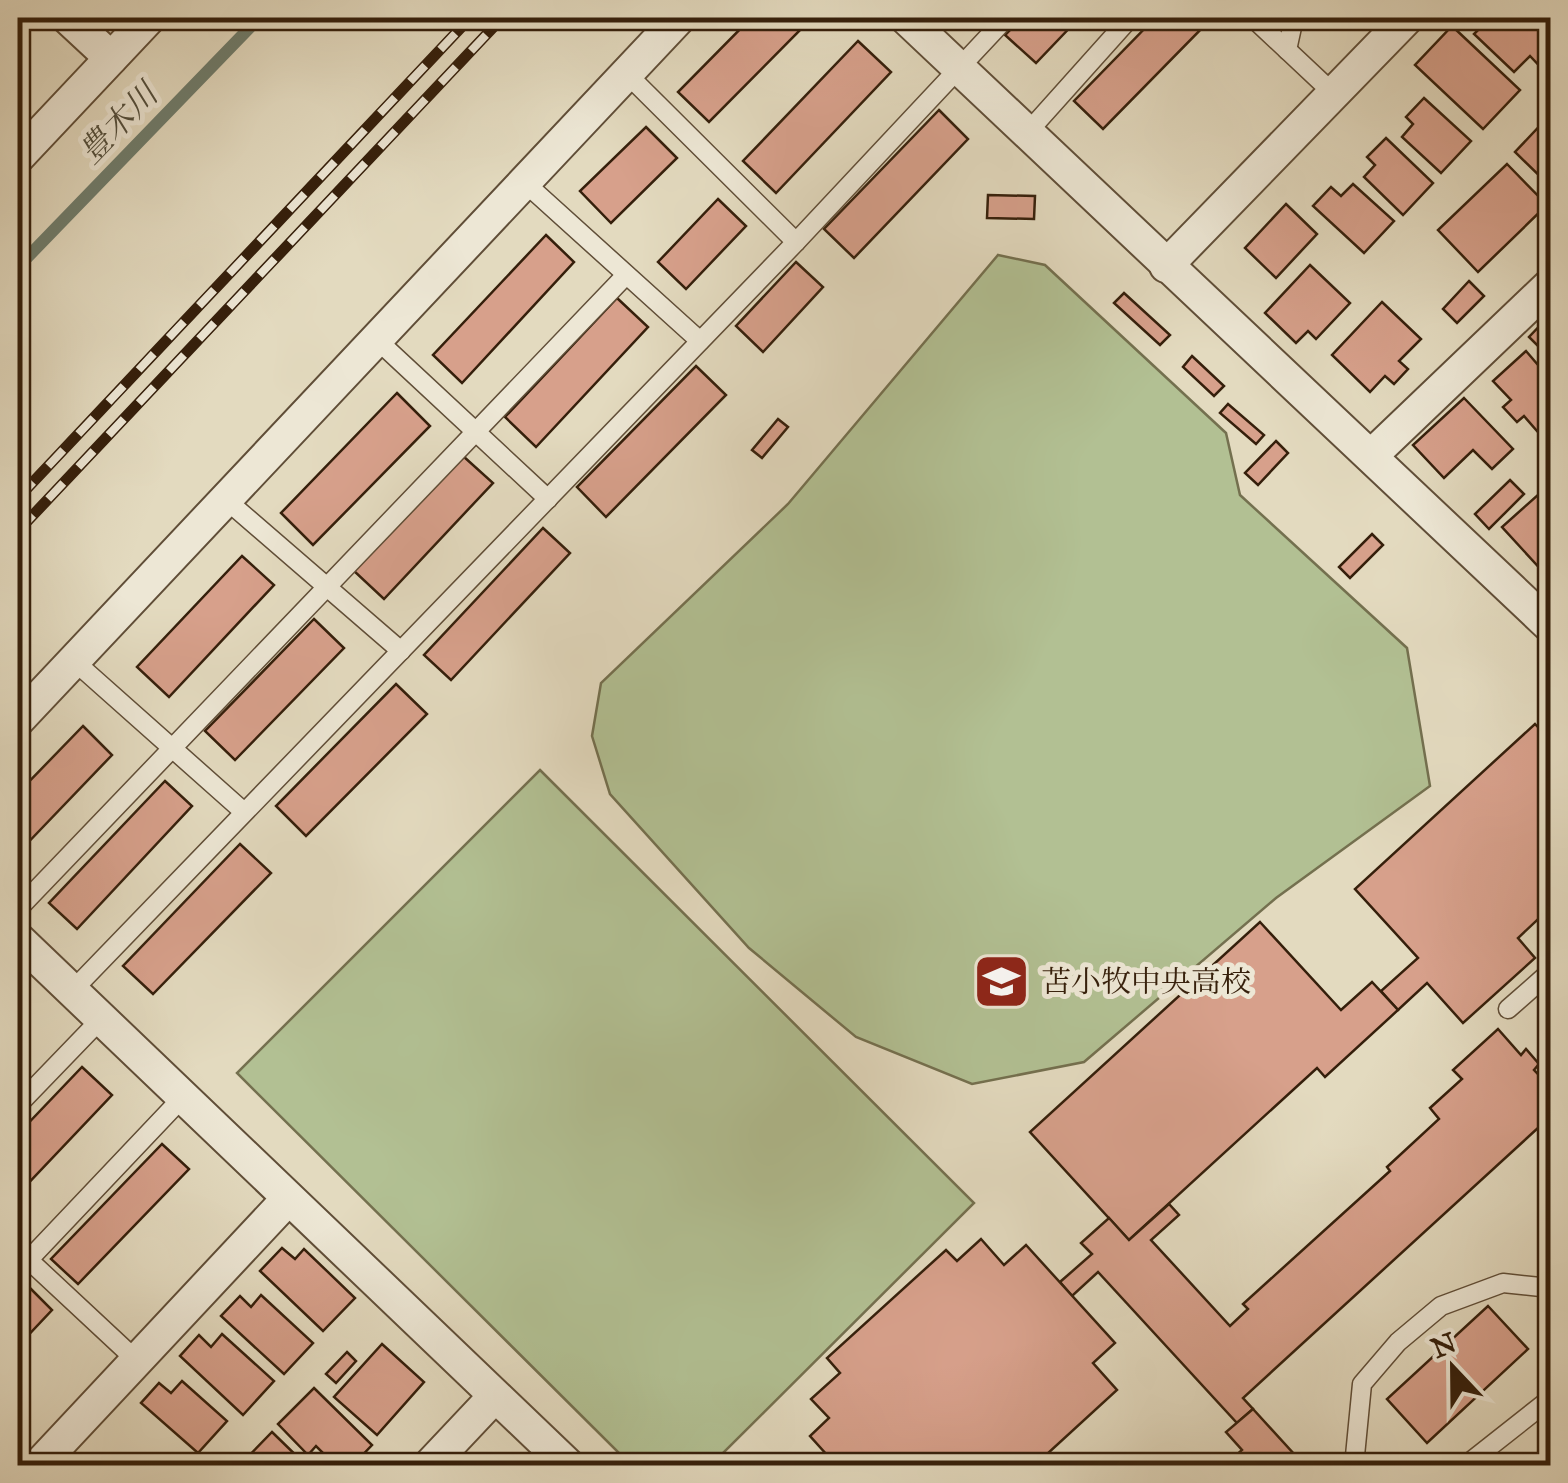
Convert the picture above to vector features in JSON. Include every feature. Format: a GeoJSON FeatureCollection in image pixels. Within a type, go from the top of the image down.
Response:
{"type":"FeatureCollection","features":[{"type":"Feature","properties":{"kind":"street"},"geometry":{"type":"LineString","coordinates":[[68,18],[111,58]]}},
{"type":"Feature","properties":{"kind":"street"},"geometry":{"type":"LineString","coordinates":[[18,156],[149,18]]}},
{"type":"Feature","properties":{"kind":"street"},"geometry":{"type":"LineString","coordinates":[[18,720],[522,180],[679,18]]}},
{"type":"Feature","properties":{"kind":"street"},"geometry":{"type":"LineString","coordinates":[[906,18],[1550,626]]}},
{"type":"Feature","properties":{"kind":"street"},"geometry":{"type":"LineString","coordinates":[[1166,266],[1407,18]]}},
{"type":"Feature","properties":{"kind":"street"},"geometry":{"type":"LineString","coordinates":[[1371,456],[1550,284]]}},
{"type":"Feature","properties":{"kind":"street"},"geometry":{"type":"LineString","coordinates":[[18,932],[101,1020],[569,1466]]}},
{"type":"Feature","properties":{"kind":"street"},"geometry":{"type":"LineString","coordinates":[[38,1466],[287,1200]]}},
{"type":"Feature","properties":{"kind":"street"},"geometry":{"type":"LineString","coordinates":[[429,1466],[494,1398]]}},
{"type":"Feature","properties":{"kind":"lane"},"geometry":{"type":"LineString","coordinates":[[72,991],[796,242],[1006,18]]}},
{"type":"Feature","properties":{"kind":"lane"},"geometry":{"type":"LineString","coordinates":[[1027,133],[1130,18]]}},
{"type":"Feature","properties":{"kind":"lane"},"geometry":{"type":"LineString","coordinates":[[1253,18],[1334,94]]}},
{"type":"Feature","properties":{"kind":"lane"},"geometry":{"type":"LineString","coordinates":[[1287,50],[1294,18]]}},
{"type":"Feature","properties":{"kind":"lane"},"geometry":{"type":"LineString","coordinates":[[626,73],[796,242]]}},
{"type":"Feature","properties":{"kind":"lane"},"geometry":{"type":"LineString","coordinates":[[522,180],[700,341]]}},
{"type":"Feature","properties":{"kind":"lane"},"geometry":{"type":"LineString","coordinates":[[18,932],[174,746],[626,275]]}},
{"type":"Feature","properties":{"kind":"lane"},"geometry":{"type":"LineString","coordinates":[[374,338],[548,499]]}},
{"type":"Feature","properties":{"kind":"lane"},"geometry":{"type":"LineString","coordinates":[[224,498],[400,651]]}},
{"type":"Feature","properties":{"kind":"lane"},"geometry":{"type":"LineString","coordinates":[[74,660],[244,812]]}},
{"type":"Feature","properties":{"kind":"lane"},"geometry":{"type":"LineString","coordinates":[[1508,1009],[1550,972]]}},
{"type":"Feature","properties":{"kind":"lane"},"geometry":{"type":"LineString","coordinates":[[18,1105],[101,1020]]}},
{"type":"Feature","properties":{"kind":"lane"},"geometry":{"type":"LineString","coordinates":[[136,1360],[21,1260],[182,1098]]}},
{"type":"Feature","properties":{"kind":"lane"},"geometry":{"type":"LineString","coordinates":[[1354,1466],[1362,1384],[1398,1342],[1442,1306],[1504,1283],[1550,1288]]}},
{"type":"Feature","properties":{"kind":"lane"},"geometry":{"type":"LineString","coordinates":[[1476,1462],[1550,1398]]}},
{"type":"Feature","properties":{"kind":"green space"},"geometry":{"type":"Polygon","coordinates":[[[998,255],[1045,265],[1226,433],[1240,495],[1407,648],[1430,786],[1276,898],[1084,1062],[972,1084],[856,1037],[749,948],[610,794],[592,736],[601,683],[788,504],[998,255]]]}},
{"type":"Feature","properties":{"kind":"green space"},"geometry":{"type":"Polygon","coordinates":[[[540,770],[974,1203],[711,1465],[631,1465],[237,1073],[540,770]]]}},
{"type":"Feature","properties":{"kind":"building"},"geometry":{"type":"Polygon","coordinates":[[[751,18],[812,18],[709,122],[678,92],[751,18]]]}},
{"type":"Feature","properties":{"kind":"building"},"geometry":{"type":"Polygon","coordinates":[[[1022,18],[1079,18],[1036,63],[1005,35],[1022,18]]]}},
{"type":"Feature","properties":{"kind":"building"},"geometry":{"type":"Polygon","coordinates":[[[1155,18],[1212,18],[1103,129],[1074,101],[1155,18]]]}},
{"type":"Feature","properties":{"kind":"building"},"geometry":{"type":"Polygon","coordinates":[[[1490,18],[1537,18],[1550,31],[1550,77],[1530,56],[1514,72],[1474,34],[1490,18]]]}},
{"type":"Feature","properties":{"kind":"building"},"geometry":{"type":"Polygon","coordinates":[[[1452,26],[1520,90],[1483,129],[1415,65],[1452,26]]]}},
{"type":"Feature","properties":{"kind":"building"},"geometry":{"type":"Polygon","coordinates":[[[858,41],[891,72],[776,193],[743,161],[858,41]]]}},
{"type":"Feature","properties":{"kind":"building"},"geometry":{"type":"Polygon","coordinates":[[[1424,98],[1471,141],[1441,173],[1402,137],[1413,124],[1406,117],[1424,98]]]}},
{"type":"Feature","properties":{"kind":"building"},"geometry":{"type":"Polygon","coordinates":[[[939,110],[968,139],[854,258],[824,229],[939,110]]]}},
{"type":"Feature","properties":{"kind":"building"},"geometry":{"type":"Polygon","coordinates":[[[1550,115],[1550,186],[1515,152],[1550,115]]]}},
{"type":"Feature","properties":{"kind":"building"},"geometry":{"type":"Polygon","coordinates":[[[646,127],[677,158],[611,223],[580,191],[646,127]]]}},
{"type":"Feature","properties":{"kind":"building"},"geometry":{"type":"Polygon","coordinates":[[[1386,138],[1433,183],[1403,215],[1364,177],[1375,165],[1367,157],[1386,138]]]}},
{"type":"Feature","properties":{"kind":"building"},"geometry":{"type":"Polygon","coordinates":[[[1507,164],[1547,205],[1478,272],[1438,230],[1507,164]]]}},
{"type":"Feature","properties":{"kind":"building"},"geometry":{"type":"Polygon","coordinates":[[[1353,184],[1394,221],[1364,253],[1313,206],[1331,187],[1341,196],[1353,184]]]}},
{"type":"Feature","properties":{"kind":"building"},"geometry":{"type":"Polygon","coordinates":[[[988,195],[1035,196],[1034,219],[987,218],[988,195]]]}},
{"type":"Feature","properties":{"kind":"building"},"geometry":{"type":"Polygon","coordinates":[[[718,199],[746,226],[686,289],[658,262],[718,199]]]}},
{"type":"Feature","properties":{"kind":"building"},"geometry":{"type":"Polygon","coordinates":[[[1286,204],[1317,234],[1276,278],[1245,248],[1286,204]]]}},
{"type":"Feature","properties":{"kind":"building"},"geometry":{"type":"Polygon","coordinates":[[[546,235],[574,262],[462,383],[433,355],[546,235]]]}},
{"type":"Feature","properties":{"kind":"building"},"geometry":{"type":"Polygon","coordinates":[[[796,262],[823,287],[763,352],[736,326],[796,262]]]}},
{"type":"Feature","properties":{"kind":"building"},"geometry":{"type":"Polygon","coordinates":[[[1310,265],[1350,303],[1316,339],[1308,331],[1296,343],[1265,313],[1310,265]]]}},
{"type":"Feature","properties":{"kind":"building"},"geometry":{"type":"Polygon","coordinates":[[[1469,281],[1484,296],[1457,323],[1443,309],[1469,281]]]}},
{"type":"Feature","properties":{"kind":"building"},"geometry":{"type":"Polygon","coordinates":[[[1124,293],[1170,335],[1160,345],[1114,303],[1124,293]]]}},
{"type":"Feature","properties":{"kind":"building"},"geometry":{"type":"Polygon","coordinates":[[[617,298],[648,327],[536,447],[505,417],[617,298]]]}},
{"type":"Feature","properties":{"kind":"building"},"geometry":{"type":"Polygon","coordinates":[[[1382,302],[1421,339],[1399,361],[1408,369],[1394,384],[1385,376],[1370,392],[1332,355],[1382,302]]]}},
{"type":"Feature","properties":{"kind":"building"},"geometry":{"type":"Polygon","coordinates":[[[1550,315],[1550,358],[1529,337],[1550,315]]]}},
{"type":"Feature","properties":{"kind":"building"},"geometry":{"type":"Polygon","coordinates":[[[1526,351],[1550,379],[1550,419],[1537,431],[1524,416],[1517,422],[1503,407],[1511,400],[1493,381],[1526,351]]]}},
{"type":"Feature","properties":{"kind":"building"},"geometry":{"type":"Polygon","coordinates":[[[1192,356],[1224,386],[1214,396],[1183,367],[1192,356]]]}},
{"type":"Feature","properties":{"kind":"building"},"geometry":{"type":"Polygon","coordinates":[[[696,366],[726,395],[606,517],[577,487],[696,366]]]}},
{"type":"Feature","properties":{"kind":"building"},"geometry":{"type":"Polygon","coordinates":[[[397,393],[430,426],[313,545],[281,513],[397,393]]]}},
{"type":"Feature","properties":{"kind":"building"},"geometry":{"type":"Polygon","coordinates":[[[1464,398],[1513,449],[1492,469],[1473,450],[1444,478],[1413,445],[1464,398]]]}},
{"type":"Feature","properties":{"kind":"building"},"geometry":{"type":"Polygon","coordinates":[[[1228,404],[1264,435],[1256,444],[1220,413],[1228,404]]]}},
{"type":"Feature","properties":{"kind":"building"},"geometry":{"type":"Polygon","coordinates":[[[778,419],[788,427],[762,458],[752,450],[778,419]]]}},
{"type":"Feature","properties":{"kind":"building"},"geometry":{"type":"Polygon","coordinates":[[[1276,441],[1288,453],[1258,485],[1245,473],[1276,441]]]}},
{"type":"Feature","properties":{"kind":"building"},"geometry":{"type":"Polygon","coordinates":[[[463,456],[493,483],[384,599],[354,571],[463,456]]]}},
{"type":"Feature","properties":{"kind":"building"},"geometry":{"type":"Polygon","coordinates":[[[1510,480],[1524,494],[1489,529],[1475,514],[1510,480]]]}},
{"type":"Feature","properties":{"kind":"building"},"geometry":{"type":"Polygon","coordinates":[[[1539,494],[1550,507],[1550,569],[1545,574],[1502,527],[1539,494]]]}},
{"type":"Feature","properties":{"kind":"building"},"geometry":{"type":"Polygon","coordinates":[[[543,528],[570,553],[451,680],[424,655],[543,528]]]}},
{"type":"Feature","properties":{"kind":"building"},"geometry":{"type":"Polygon","coordinates":[[[1372,534],[1383,545],[1350,578],[1339,567],[1372,534]]]}},
{"type":"Feature","properties":{"kind":"building"},"geometry":{"type":"Polygon","coordinates":[[[242,556],[274,585],[169,697],[137,667],[242,556]]]}},
{"type":"Feature","properties":{"kind":"building"},"geometry":{"type":"Polygon","coordinates":[[[314,619],[344,648],[235,760],[205,731],[314,619]]]}},
{"type":"Feature","properties":{"kind":"building"},"geometry":{"type":"Polygon","coordinates":[[[396,684],[427,714],[306,836],[276,806],[396,684]]]}},
{"type":"Feature","properties":{"kind":"building"},"geometry":{"type":"Polygon","coordinates":[[[1535,724],[1550,740],[1550,908],[1518,938],[1535,958],[1463,1023],[1427,983],[1398,1010],[1381,991],[1418,958],[1355,889],[1535,724]]]}},
{"type":"Feature","properties":{"kind":"building"},"geometry":{"type":"Polygon","coordinates":[[[83,726],[112,755],[18,853],[18,793],[83,726]]]}},
{"type":"Feature","properties":{"kind":"building"},"geometry":{"type":"Polygon","coordinates":[[[165,781],[192,806],[77,929],[49,903],[165,781]]]}},
{"type":"Feature","properties":{"kind":"building"},"geometry":{"type":"Polygon","coordinates":[[[240,844],[271,873],[153,994],[123,966],[240,844]]]}},
{"type":"Feature","properties":{"kind":"building"},"geometry":{"type":"Polygon","coordinates":[[[1260,922],[1341,1010],[1372,982],[1398,1010],[1325,1077],[1317,1068],[1129,1240],[1030,1132],[1260,922]]]}},
{"type":"Feature","properties":{"kind":"building"},"geometry":{"type":"Polygon","coordinates":[[[1498,1029],[1521,1055],[1526,1049],[1539,1064],[1534,1070],[1550,1087],[1550,1117],[1243,1398],[1253,1409],[1237,1423],[1098,1272],[1072,1296],[1060,1282],[1092,1254],[1081,1243],[1109,1218],[1129,1240],[1169,1204],[1179,1215],[1151,1240],[1230,1326],[1248,1309],[1243,1304],[1390,1171],[1387,1167],[1439,1119],[1430,1108],[1462,1079],[1453,1070],[1498,1029]]]}},
{"type":"Feature","properties":{"kind":"building"},"geometry":{"type":"Polygon","coordinates":[[[82,1067],[112,1095],[18,1194],[18,1134],[82,1067]]]}},
{"type":"Feature","properties":{"kind":"building"},"geometry":{"type":"Polygon","coordinates":[[[162,1144],[189,1169],[78,1284],[51,1259],[162,1144]]]}},
{"type":"Feature","properties":{"kind":"building"},"geometry":{"type":"Polygon","coordinates":[[[981,1239],[1004,1265],[1026,1245],[1115,1343],[1093,1363],[1117,1390],[1034,1466],[837,1466],[810,1436],[829,1418],[811,1399],[840,1373],[827,1358],[946,1250],[957,1261],[981,1239]]]}},
{"type":"Feature","properties":{"kind":"building"},"geometry":{"type":"Polygon","coordinates":[[[282,1248],[295,1259],[304,1249],[355,1298],[323,1331],[260,1271],[282,1248]]]}},
{"type":"Feature","properties":{"kind":"building"},"geometry":{"type":"Polygon","coordinates":[[[26,1284],[52,1310],[18,1346],[18,1293],[26,1284]]]}},
{"type":"Feature","properties":{"kind":"building"},"geometry":{"type":"Polygon","coordinates":[[[261,1295],[313,1343],[284,1374],[221,1316],[240,1296],[251,1307],[261,1295]]]}},
{"type":"Feature","properties":{"kind":"building"},"geometry":{"type":"Polygon","coordinates":[[[1488,1306],[1528,1349],[1427,1443],[1387,1399],[1488,1306]]]}},
{"type":"Feature","properties":{"kind":"building"},"geometry":{"type":"Polygon","coordinates":[[[222,1334],[274,1381],[243,1415],[180,1356],[199,1335],[211,1347],[222,1334]]]}},
{"type":"Feature","properties":{"kind":"building"},"geometry":{"type":"Polygon","coordinates":[[[382,1344],[424,1382],[377,1435],[334,1397],[382,1344]]]}},
{"type":"Feature","properties":{"kind":"building"},"geometry":{"type":"Polygon","coordinates":[[[347,1352],[356,1361],[336,1383],[326,1374],[347,1352]]]}},
{"type":"Feature","properties":{"kind":"building"},"geometry":{"type":"Polygon","coordinates":[[[182,1381],[227,1421],[198,1453],[141,1403],[159,1383],[171,1393],[182,1381]]]}},
{"type":"Feature","properties":{"kind":"building"},"geometry":{"type":"Polygon","coordinates":[[[314,1388],[372,1445],[352,1466],[336,1466],[316,1446],[308,1455],[278,1424],[314,1388]]]}},
{"type":"Feature","properties":{"kind":"building"},"geometry":{"type":"Polygon","coordinates":[[[1253,1409],[1305,1466],[1224,1466],[1242,1450],[1226,1432],[1253,1409]]]}},
{"type":"Feature","properties":{"kind":"building"},"geometry":{"type":"Polygon","coordinates":[[[272,1432],[307,1466],[239,1466],[272,1432]]]}},
{"type":"Feature","properties":{"kind":"waterway","name":"豊木川"},"geometry":{"type":"LineString","coordinates":[[18,267],[259,18]]}},
{"type":"Feature","properties":{"kind":"railway"},"geometry":{"type":"LineString","coordinates":[[18,498],[470,18]]}},
{"type":"Feature","properties":{"kind":"railway"},"geometry":{"type":"LineString","coordinates":[[18,531],[502,18]]}},
{"type":"Feature","properties":{"kind":"place","name":"苫小牧中央高校"},"geometry":{"type":"Point","coordinates":[1002,982]}}]}
